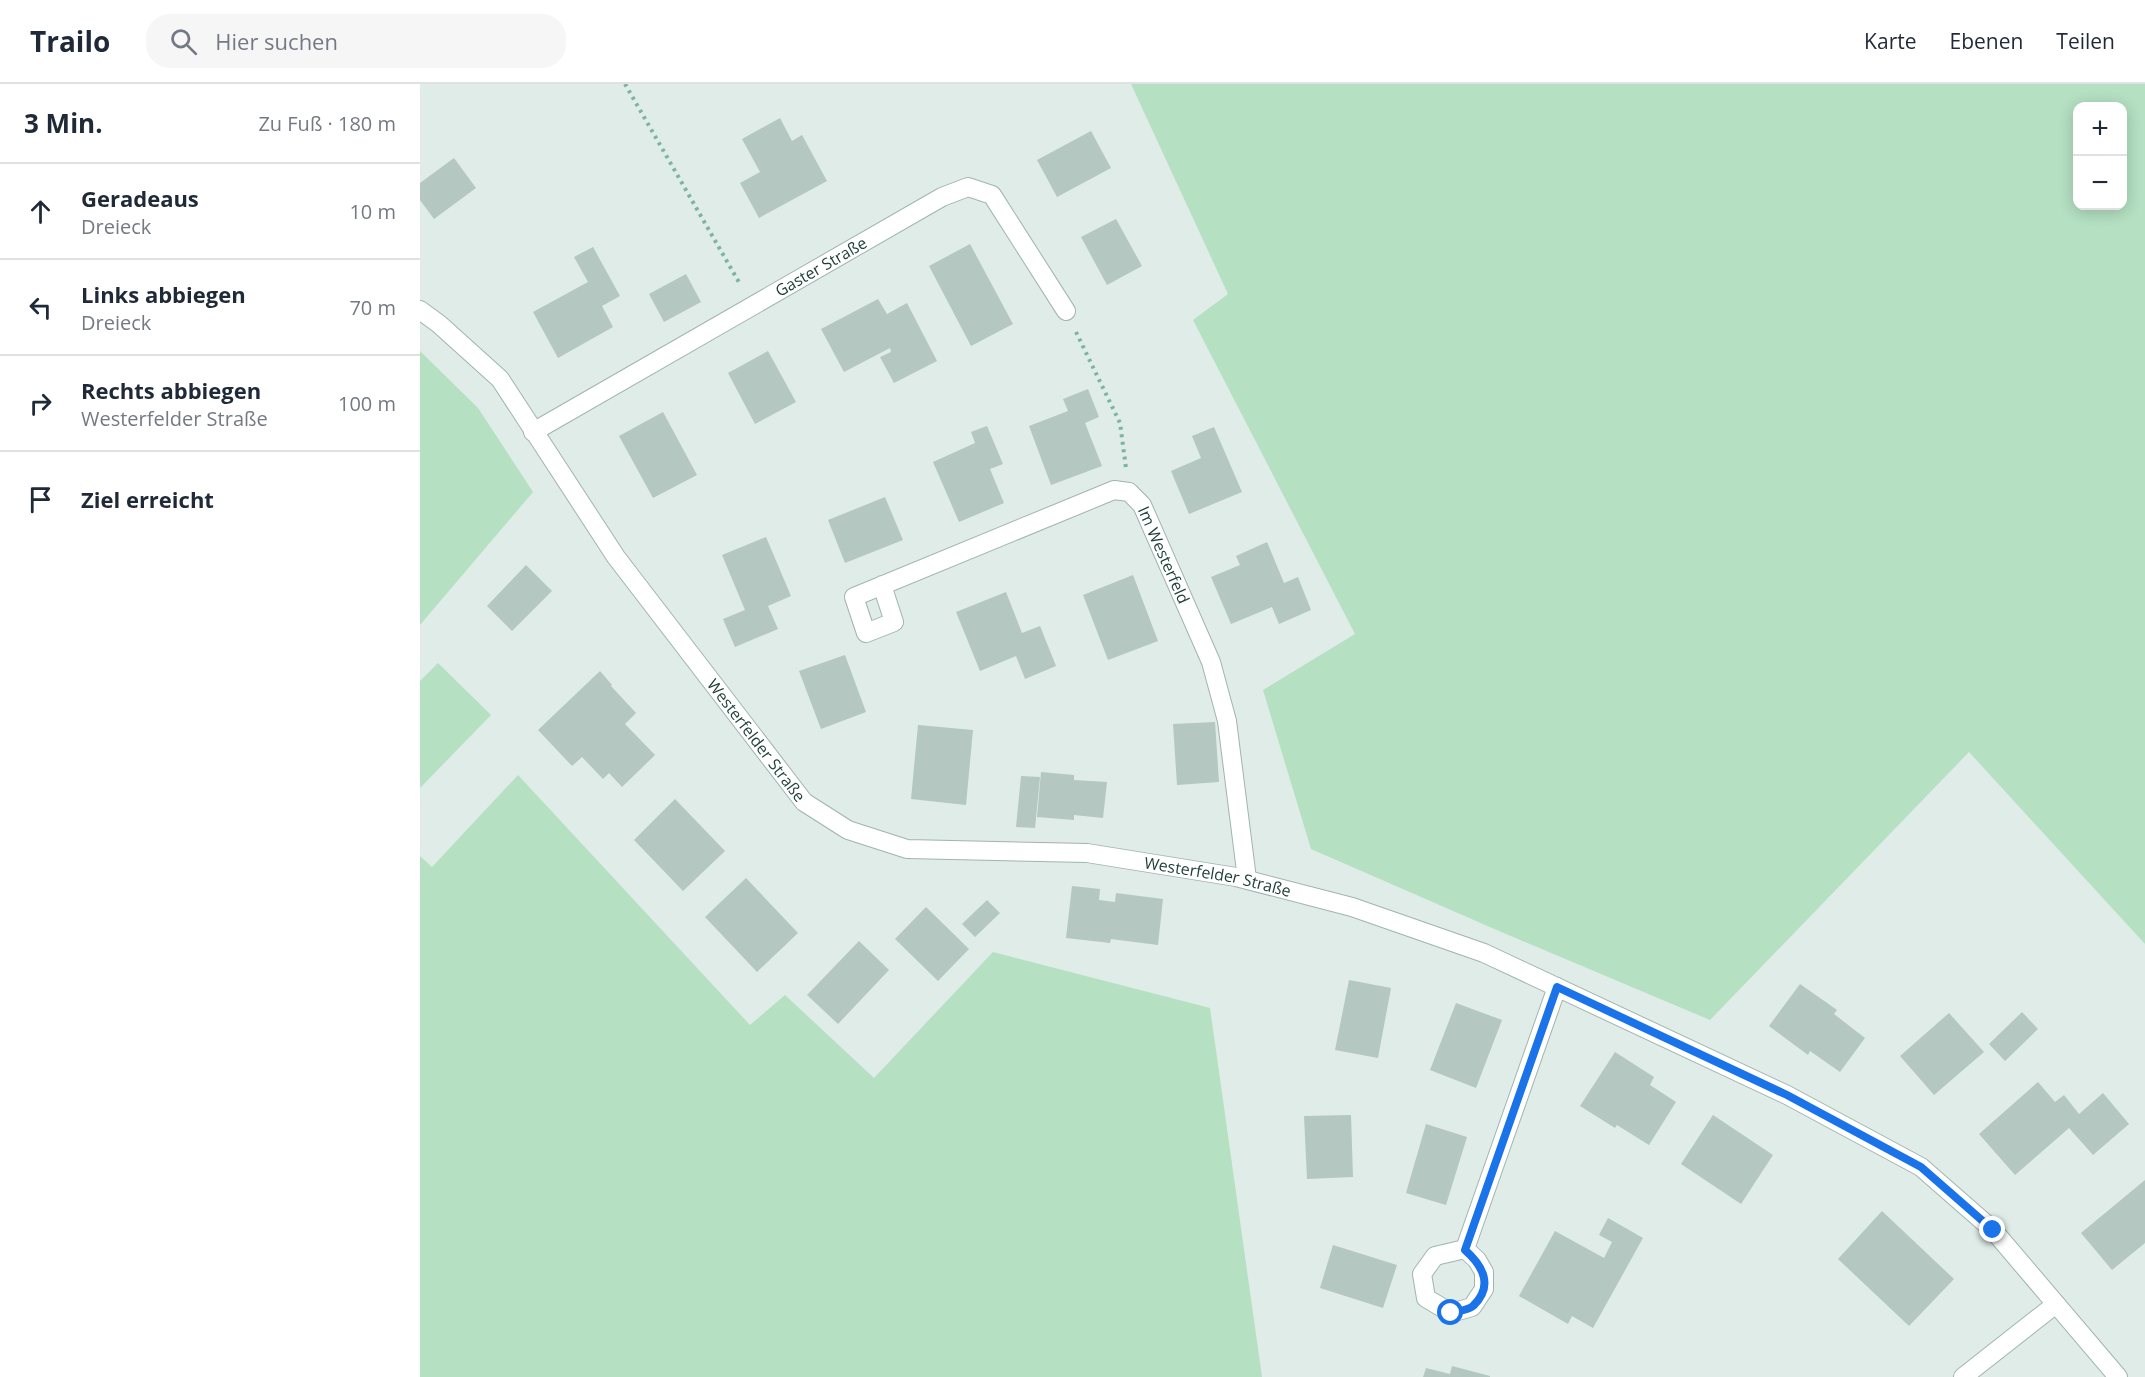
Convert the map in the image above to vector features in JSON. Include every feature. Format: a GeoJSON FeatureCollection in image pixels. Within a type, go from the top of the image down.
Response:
{"type":"FeatureCollection","features":[{"type":"Feature","properties":{"kind":"street","name":"Gaster Straße"},"geometry":{"type":"LineString","coordinates":[[532,432],[942,197],[968,188],[992,195],[1066,311]]}},
{"type":"Feature","properties":{"kind":"street","name":"Westerfelder Straße"},"geometry":{"type":"LineString","coordinates":[[420,310],[439,324],[500,379],[532,432],[616,557],[804,802],[848,830],[907,849],[1087,853],[1247,879],[1363,910],[1484,953],[1787,1095],[1921,1167],[1993,1230],[2118,1377]]}},
{"type":"Feature","properties":{"kind":"street","name":"Im Westerfeld"},"geometry":{"type":"LineString","coordinates":[[882,585],[1114,490],[1129,492],[1142,505],[1211,662],[1227,721],[1247,879]]}},
{"type":"Feature","properties":{"kind":"street"},"geometry":{"type":"LineString","coordinates":[[1465,1250],[1557,987]]}},
{"type":"Feature","properties":{"kind":"street"},"geometry":{"type":"LineString","coordinates":[[1963,1377],[2056,1304]]}},
{"type":"Feature","properties":{"kind":"path"},"geometry":{"type":"LineString","coordinates":[[625,84],[752,305]]}},
{"type":"Feature","properties":{"kind":"path"},"geometry":{"type":"LineString","coordinates":[[1066,311],[1120,423],[1129,492]]}},
{"type":"Feature","properties":{"kind":"green space"},"geometry":{"type":"Polygon","coordinates":[[[1131,84],[2145,84],[2145,944],[1969,752],[1710,1020],[1311,849],[1263,690],[1355,634],[1193,320],[1228,294],[1131,84]]]}},
{"type":"Feature","properties":{"kind":"green space"},"geometry":{"type":"Polygon","coordinates":[[[420,351],[478,408],[533,492],[420,625],[420,351]]]}},
{"type":"Feature","properties":{"kind":"green space"},"geometry":{"type":"Polygon","coordinates":[[[438,663],[491,715],[420,788],[420,681],[438,663]]]}},
{"type":"Feature","properties":{"kind":"green space"},"geometry":{"type":"Polygon","coordinates":[[[518,775],[750,1025],[785,995],[874,1078],[993,952],[1210,1008],[1262,1377],[420,1377],[420,856],[432,867],[518,775]]]}},
{"type":"Feature","properties":{"kind":"building"},"geometry":{"type":"Polygon","coordinates":[[[780,118],[792,141],[802,135],[827,181],[759,218],[740,183],[760,172],[742,139],[780,118]]]}},
{"type":"Feature","properties":{"kind":"building"},"geometry":{"type":"Polygon","coordinates":[[[1091,131],[1111,168],[1057,197],[1037,160],[1091,131]]]}},
{"type":"Feature","properties":{"kind":"building"},"geometry":{"type":"Polygon","coordinates":[[[454,158],[476,188],[434,219],[420,200],[420,183],[454,158]]]}},
{"type":"Feature","properties":{"kind":"building"},"geometry":{"type":"Polygon","coordinates":[[[1116,219],[1142,266],[1107,285],[1081,237],[1116,219]]]}},
{"type":"Feature","properties":{"kind":"building"},"geometry":{"type":"Polygon","coordinates":[[[970,244],[1013,324],[971,346],[929,266],[970,244]]]}},
{"type":"Feature","properties":{"kind":"building"},"geometry":{"type":"Polygon","coordinates":[[[593,247],[620,296],[602,306],[613,327],[558,358],[533,312],[588,282],[574,257],[593,247]]]}},
{"type":"Feature","properties":{"kind":"building"},"geometry":{"type":"Polygon","coordinates":[[[686,274],[701,302],[664,322],[649,294],[686,274]]]}},
{"type":"Feature","properties":{"kind":"building"},"geometry":{"type":"Polygon","coordinates":[[[878,299],[887,314],[907,303],[937,361],[894,383],[880,357],[891,352],[890,348],[844,372],[821,329],[878,299]]]}},
{"type":"Feature","properties":{"kind":"building"},"geometry":{"type":"Polygon","coordinates":[[[768,351],[796,402],[755,424],[728,373],[768,351]]]}},
{"type":"Feature","properties":{"kind":"building"},"geometry":{"type":"Polygon","coordinates":[[[1088,389],[1099,417],[1085,423],[1102,466],[1051,485],[1029,426],[1068,411],[1063,399],[1088,389]]]}},
{"type":"Feature","properties":{"kind":"building"},"geometry":{"type":"Polygon","coordinates":[[[663,412],[697,475],[653,498],[619,436],[663,412]]]}},
{"type":"Feature","properties":{"kind":"building"},"geometry":{"type":"Polygon","coordinates":[[[987,426],[1003,464],[990,469],[1004,503],[959,522],[933,462],[975,443],[971,432],[987,426]]]}},
{"type":"Feature","properties":{"kind":"building"},"geometry":{"type":"Polygon","coordinates":[[[1214,427],[1242,492],[1189,514],[1171,471],[1201,458],[1192,436],[1214,427]]]}},
{"type":"Feature","properties":{"kind":"building"},"geometry":{"type":"Polygon","coordinates":[[[885,497],[903,540],[845,563],[828,520],[885,497]]]}},
{"type":"Feature","properties":{"kind":"building"},"geometry":{"type":"Polygon","coordinates":[[[766,537],[791,596],[768,606],[778,629],[735,647],[723,619],[745,610],[722,555],[766,537]]]}},
{"type":"Feature","properties":{"kind":"building"},"geometry":{"type":"Polygon","coordinates":[[[1267,542],[1284,583],[1298,577],[1311,610],[1279,624],[1272,607],[1231,624],[1211,577],[1240,565],[1236,556],[1267,542]]]}},
{"type":"Feature","properties":{"kind":"building"},"geometry":{"type":"Polygon","coordinates":[[[526,565],[552,591],[512,631],[487,606],[526,565]]]}},
{"type":"Feature","properties":{"kind":"building"},"geometry":{"type":"Polygon","coordinates":[[[1133,575],[1158,641],[1108,660],[1083,595],[1133,575]]]}},
{"type":"Feature","properties":{"kind":"building"},"geometry":{"type":"Polygon","coordinates":[[[1006,592],[1022,633],[1040,626],[1056,666],[1025,679],[1016,656],[980,671],[956,612],[1006,592]]]}},
{"type":"Feature","properties":{"kind":"building"},"geometry":{"type":"Polygon","coordinates":[[[845,655],[866,712],[821,729],[799,671],[845,655]]]}},
{"type":"Feature","properties":{"kind":"building"},"geometry":{"type":"Polygon","coordinates":[[[600,671],[636,713],[625,724],[655,755],[622,787],[609,773],[603,779],[582,757],[572,766],[538,730],[600,671]]]}},
{"type":"Feature","properties":{"kind":"building"},"geometry":{"type":"Polygon","coordinates":[[[1215,722],[1219,782],[1177,785],[1173,724],[1215,722]]]}},
{"type":"Feature","properties":{"kind":"building"},"geometry":{"type":"Polygon","coordinates":[[[918,725],[973,730],[966,805],[911,799],[918,725]]]}},
{"type":"Feature","properties":{"kind":"building"},"geometry":{"type":"Polygon","coordinates":[[[1041,772],[1074,775],[1074,780],[1107,782],[1103,818],[1074,815],[1074,820],[1037,817],[1041,772]]]}},
{"type":"Feature","properties":{"kind":"building"},"geometry":{"type":"Polygon","coordinates":[[[1021,776],[1040,777],[1035,828],[1016,827],[1021,776]]]}},
{"type":"Feature","properties":{"kind":"building"},"geometry":{"type":"Polygon","coordinates":[[[675,799],[725,851],[683,891],[634,840],[675,799]]]}},
{"type":"Feature","properties":{"kind":"building"},"geometry":{"type":"Polygon","coordinates":[[[746,878],[798,933],[757,972],[705,917],[746,878]]]}},
{"type":"Feature","properties":{"kind":"building"},"geometry":{"type":"Polygon","coordinates":[[[1072,886],[1100,889],[1099,900],[1115,902],[1116,893],[1163,899],[1158,945],[1111,939],[1110,943],[1066,938],[1072,886]]]}},
{"type":"Feature","properties":{"kind":"building"},"geometry":{"type":"Polygon","coordinates":[[[987,900],[1000,913],[975,937],[962,924],[987,900]]]}},
{"type":"Feature","properties":{"kind":"building"},"geometry":{"type":"Polygon","coordinates":[[[926,907],[969,949],[938,981],[895,939],[926,907]]]}},
{"type":"Feature","properties":{"kind":"building"},"geometry":{"type":"Polygon","coordinates":[[[859,941],[889,970],[838,1024],[807,995],[859,941]]]}},
{"type":"Feature","properties":{"kind":"building"},"geometry":{"type":"Polygon","coordinates":[[[1349,980],[1391,988],[1378,1058],[1335,1050],[1349,980]]]}},
{"type":"Feature","properties":{"kind":"building"},"geometry":{"type":"Polygon","coordinates":[[[1800,984],[1837,1010],[1834,1014],[1865,1038],[1840,1072],[1810,1051],[1808,1055],[1769,1026],[1800,984]]]}},
{"type":"Feature","properties":{"kind":"building"},"geometry":{"type":"Polygon","coordinates":[[[1456,1003],[1502,1020],[1476,1088],[1430,1070],[1456,1003]]]}},
{"type":"Feature","properties":{"kind":"building"},"geometry":{"type":"Polygon","coordinates":[[[2022,1012],[2038,1029],[2005,1061],[1989,1044],[2022,1012]]]}},
{"type":"Feature","properties":{"kind":"building"},"geometry":{"type":"Polygon","coordinates":[[[1949,1013],[1984,1052],[1934,1095],[1900,1056],[1949,1013]]]}},
{"type":"Feature","properties":{"kind":"building"},"geometry":{"type":"Polygon","coordinates":[[[1615,1052],[1654,1077],[1650,1085],[1676,1102],[1649,1145],[1617,1125],[1615,1128],[1580,1106],[1615,1052]]]}},
{"type":"Feature","properties":{"kind":"building"},"geometry":{"type":"Polygon","coordinates":[[[2038,1082],[2055,1102],[2064,1095],[2079,1114],[2103,1093],[2129,1124],[2093,1155],[2069,1128],[2015,1175],[1979,1134],[2038,1082]]]}},
{"type":"Feature","properties":{"kind":"building"},"geometry":{"type":"Polygon","coordinates":[[[1351,1115],[1353,1177],[1307,1179],[1304,1116],[1351,1115]]]}},
{"type":"Feature","properties":{"kind":"building"},"geometry":{"type":"Polygon","coordinates":[[[1713,1115],[1773,1155],[1741,1204],[1681,1164],[1713,1115]]]}},
{"type":"Feature","properties":{"kind":"building"},"geometry":{"type":"Polygon","coordinates":[[[1426,1124],[1467,1137],[1446,1205],[1406,1193],[1426,1124]]]}},
{"type":"Feature","properties":{"kind":"building"},"geometry":{"type":"Polygon","coordinates":[[[2145,1180],[2145,1243],[2112,1270],[2081,1233],[2145,1180]]]}},
{"type":"Feature","properties":{"kind":"building"},"geometry":{"type":"Polygon","coordinates":[[[1882,1211],[1954,1279],[1909,1326],[1838,1259],[1882,1211]]]}},
{"type":"Feature","properties":{"kind":"building"},"geometry":{"type":"Polygon","coordinates":[[[1608,1218],[1643,1238],[1593,1328],[1572,1316],[1568,1324],[1519,1296],[1555,1231],[1604,1258],[1612,1242],[1599,1235],[1608,1218]]]}},
{"type":"Feature","properties":{"kind":"building"},"geometry":{"type":"Polygon","coordinates":[[[1333,1245],[1397,1265],[1383,1308],[1320,1288],[1333,1245]]]}},
{"type":"Feature","properties":{"kind":"building"},"geometry":{"type":"Polygon","coordinates":[[[1452,1366],[1490,1377],[1423,1377],[1426,1368],[1450,1374],[1452,1366]]]}},
{"type":"Feature","properties":{"kind":"route"},"geometry":{"type":"LineString","coordinates":[[1451,1313],[1472,1307],[1484,1289],[1484,1272],[1477,1260],[1465,1250],[1557,987],[1787,1095],[1921,1167],[1993,1230]]}}]}
